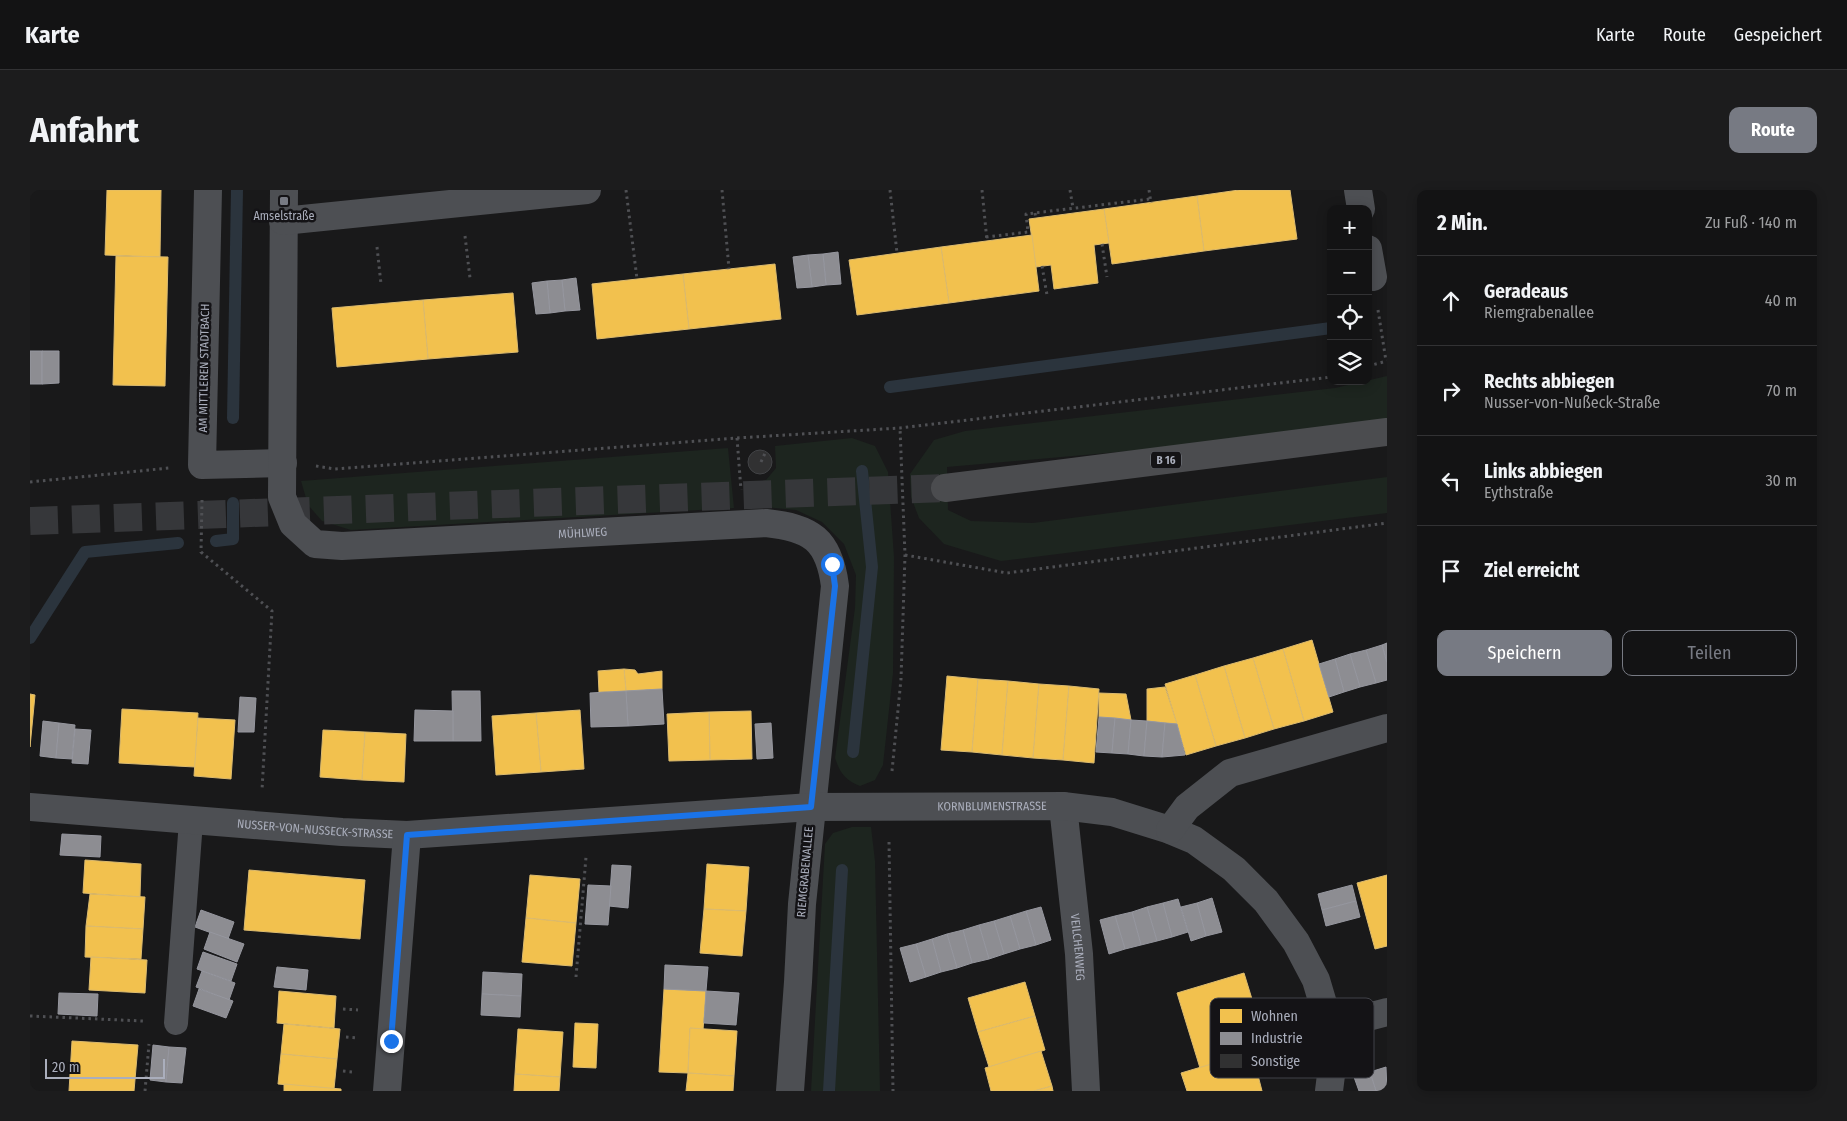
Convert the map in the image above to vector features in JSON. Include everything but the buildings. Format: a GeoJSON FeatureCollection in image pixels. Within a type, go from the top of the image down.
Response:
{"type":"FeatureCollection","features":[{"type":"Feature","properties":{"kind":"main road","name":"B 16"},"geometry":{"type":"LineString","coordinates":[[945,488],[1387,432]]}},
{"type":"Feature","properties":{"kind":"street","name":"AM MITTLEREN STADTBACH"},"geometry":{"type":"LineString","coordinates":[[202,465],[208,190]]}},
{"type":"Feature","properties":{"kind":"street"},"geometry":{"type":"LineString","coordinates":[[202,465],[283,462],[284,190]]}},
{"type":"Feature","properties":{"kind":"street"},"geometry":{"type":"LineString","coordinates":[[283,221],[588,190]]}},
{"type":"Feature","properties":{"kind":"street"},"geometry":{"type":"LineString","coordinates":[[1358,190],[1360,205]]}},
{"type":"Feature","properties":{"kind":"street"},"geometry":{"type":"LineString","coordinates":[[1368,250],[1373,277]]}},
{"type":"Feature","properties":{"kind":"street","name":"MÜHLWEG"},"geometry":{"type":"LineString","coordinates":[[283,462],[282,497],[293,524],[315,544],[342,546],[744,524],[775,524],[805,531],[821,543],[832,564]]}},
{"type":"Feature","properties":{"kind":"street","name":"RIEMGRABENALLEE"},"geometry":{"type":"LineString","coordinates":[[790,1091],[802,904],[835,586],[832,564]]}},
{"type":"Feature","properties":{"kind":"street"},"geometry":{"type":"LineString","coordinates":[[1170,830],[1186,807],[1230,773],[1387,728]]}},
{"type":"Feature","properties":{"kind":"street","name":"NUSSER-VON-NUSSECK-STRASSE"},"geometry":{"type":"LineString","coordinates":[[30,806],[191,821],[407,835],[811,807]]}},
{"type":"Feature","properties":{"kind":"street","name":"KORNBLUMENSTRASSE"},"geometry":{"type":"LineString","coordinates":[[811,807],[1063,806],[1112,812],[1170,830],[1194,840],[1234,869],[1266,901],[1296,942],[1316,980],[1321,998]]}},
{"type":"Feature","properties":{"kind":"street","name":"VEILCHENWEG"},"geometry":{"type":"LineString","coordinates":[[1063,806],[1079,954],[1086,1091]]}},
{"type":"Feature","properties":{"kind":"street"},"geometry":{"type":"LineString","coordinates":[[387,1091],[407,835]]}},
{"type":"Feature","properties":{"kind":"street"},"geometry":{"type":"LineString","coordinates":[[1374,1015],[1387,1012]]}},
{"type":"Feature","properties":{"kind":"street","name":"KORNBLUMENSTRASSE"},"geometry":{"type":"LineString","coordinates":[[1329,1091],[1331,1078]]}},
{"type":"Feature","properties":{"kind":"lane"},"geometry":{"type":"LineString","coordinates":[[176,1022],[191,821]]}},
{"type":"Feature","properties":{"kind":"path"},"geometry":{"type":"LineString","coordinates":[[626,190],[637,279]]}},
{"type":"Feature","properties":{"kind":"path"},"geometry":{"type":"LineString","coordinates":[[722,190],[730,268]]}},
{"type":"Feature","properties":{"kind":"path"},"geometry":{"type":"LineString","coordinates":[[890,190],[897,253]]}},
{"type":"Feature","properties":{"kind":"path"},"geometry":{"type":"LineString","coordinates":[[982,190],[987,239],[1028,232],[1026,214],[1098,205],[1151,201],[1149,190]]}},
{"type":"Feature","properties":{"kind":"path"},"geometry":{"type":"LineString","coordinates":[[1070,190],[1073,208]]}},
{"type":"Feature","properties":{"kind":"path"},"geometry":{"type":"LineString","coordinates":[[462,203],[470,278]]}},
{"type":"Feature","properties":{"kind":"path"},"geometry":{"type":"LineString","coordinates":[[1098,205],[1098,210]]}},
{"type":"Feature","properties":{"kind":"path"},"geometry":{"type":"LineString","coordinates":[[1036,213],[1036,218]]}},
{"type":"Feature","properties":{"kind":"path"},"geometry":{"type":"LineString","coordinates":[[1102,244],[1107,277]]}},
{"type":"Feature","properties":{"kind":"path"},"geometry":{"type":"LineString","coordinates":[[1042,266],[1047,296]]}},
{"type":"Feature","properties":{"kind":"path"},"geometry":{"type":"LineString","coordinates":[[1372,365],[1386,361],[1373,277]]}},
{"type":"Feature","properties":{"kind":"path"},"geometry":{"type":"LineString","coordinates":[[283,462],[336,469],[737,438],[900,428],[1327,376]]}},
{"type":"Feature","properties":{"kind":"path"},"geometry":{"type":"LineString","coordinates":[[893,1091],[888,807],[901,679],[905,555],[900,428]]}},
{"type":"Feature","properties":{"kind":"path"},"geometry":{"type":"LineString","coordinates":[[737,438],[744,524]]}},
{"type":"Feature","properties":{"kind":"path"},"geometry":{"type":"LineString","coordinates":[[761,462],[766,451]]}},
{"type":"Feature","properties":{"kind":"path"},"geometry":{"type":"LineString","coordinates":[[30,482],[202,465],[201,552],[272,611],[260,824]]}},
{"type":"Feature","properties":{"kind":"path"},"geometry":{"type":"LineString","coordinates":[[905,555],[1006,573],[1387,524]]}},
{"type":"Feature","properties":{"kind":"path"},"geometry":{"type":"LineString","coordinates":[[576,977],[588,822]]}},
{"type":"Feature","properties":{"kind":"path"},"geometry":{"type":"LineString","coordinates":[[30,1016],[151,1021]]}},
{"type":"Feature","properties":{"kind":"path"},"geometry":{"type":"LineString","coordinates":[[144,1091],[150,1038]]}},
{"type":"Feature","properties":{"kind":"shaded area"},"geometry":{"type":"Polygon","coordinates":[[[1387,376],[1387,419],[1175,447],[947,467],[948,510],[971,521],[1033,523],[1387,477],[1387,513],[1001,561],[944,544],[919,518],[911,497],[910,474],[934,440],[965,431],[1348,385],[1372,385],[1372,379],[1387,376]]]}},
{"type":"Feature","properties":{"kind":"shaded area"},"geometry":{"type":"Polygon","coordinates":[[[852,438],[875,446],[888,472],[894,557],[893,673],[883,765],[875,780],[860,786],[850,781],[844,775],[835,758],[855,608],[856,575],[844,544],[822,522],[796,510],[755,506],[754,484],[766,480],[776,468],[775,446],[852,438]]]}},
{"type":"Feature","properties":{"kind":"shaded area"},"geometry":{"type":"Polygon","coordinates":[[[728,448],[734,508],[351,530],[322,521],[308,505],[301,481],[728,448]]]}},
{"type":"Feature","properties":{"kind":"shaded area"},"geometry":{"type":"Polygon","coordinates":[[[852,827],[871,827],[875,861],[880,1091],[811,1091],[825,844],[833,833],[852,827]]]}},
{"type":"Feature","properties":{"kind":"waterway"},"geometry":{"type":"LineString","coordinates":[[233,418],[237,190]]}},
{"type":"Feature","properties":{"kind":"waterway"},"geometry":{"type":"LineString","coordinates":[[890,387],[1327,329]]}},
{"type":"Feature","properties":{"kind":"waterway"},"geometry":{"type":"LineString","coordinates":[[853,752],[872,567],[862,471]]}},
{"type":"Feature","properties":{"kind":"waterway"},"geometry":{"type":"LineString","coordinates":[[216,541],[233,539],[233,503]]}},
{"type":"Feature","properties":{"kind":"waterway"},"geometry":{"type":"LineString","coordinates":[[30,638],[85,552],[178,543]]}},
{"type":"Feature","properties":{"kind":"waterway"},"geometry":{"type":"LineString","coordinates":[[829,1091],[842,870]]}},
{"type":"Feature","properties":{"kind":"tunnel"},"geometry":{"type":"LineString","coordinates":[[30,521],[945,488]]}},
{"type":"Feature","properties":{"kind":"place","name":"Amselstraße"},"geometry":{"type":"Point","coordinates":[284,201]}},
{"type":"Feature","properties":{"kind":"route"},"geometry":{"type":"LineString","coordinates":[[391,1041],[407,835],[811,807],[835,586],[832,564]]}}]}
